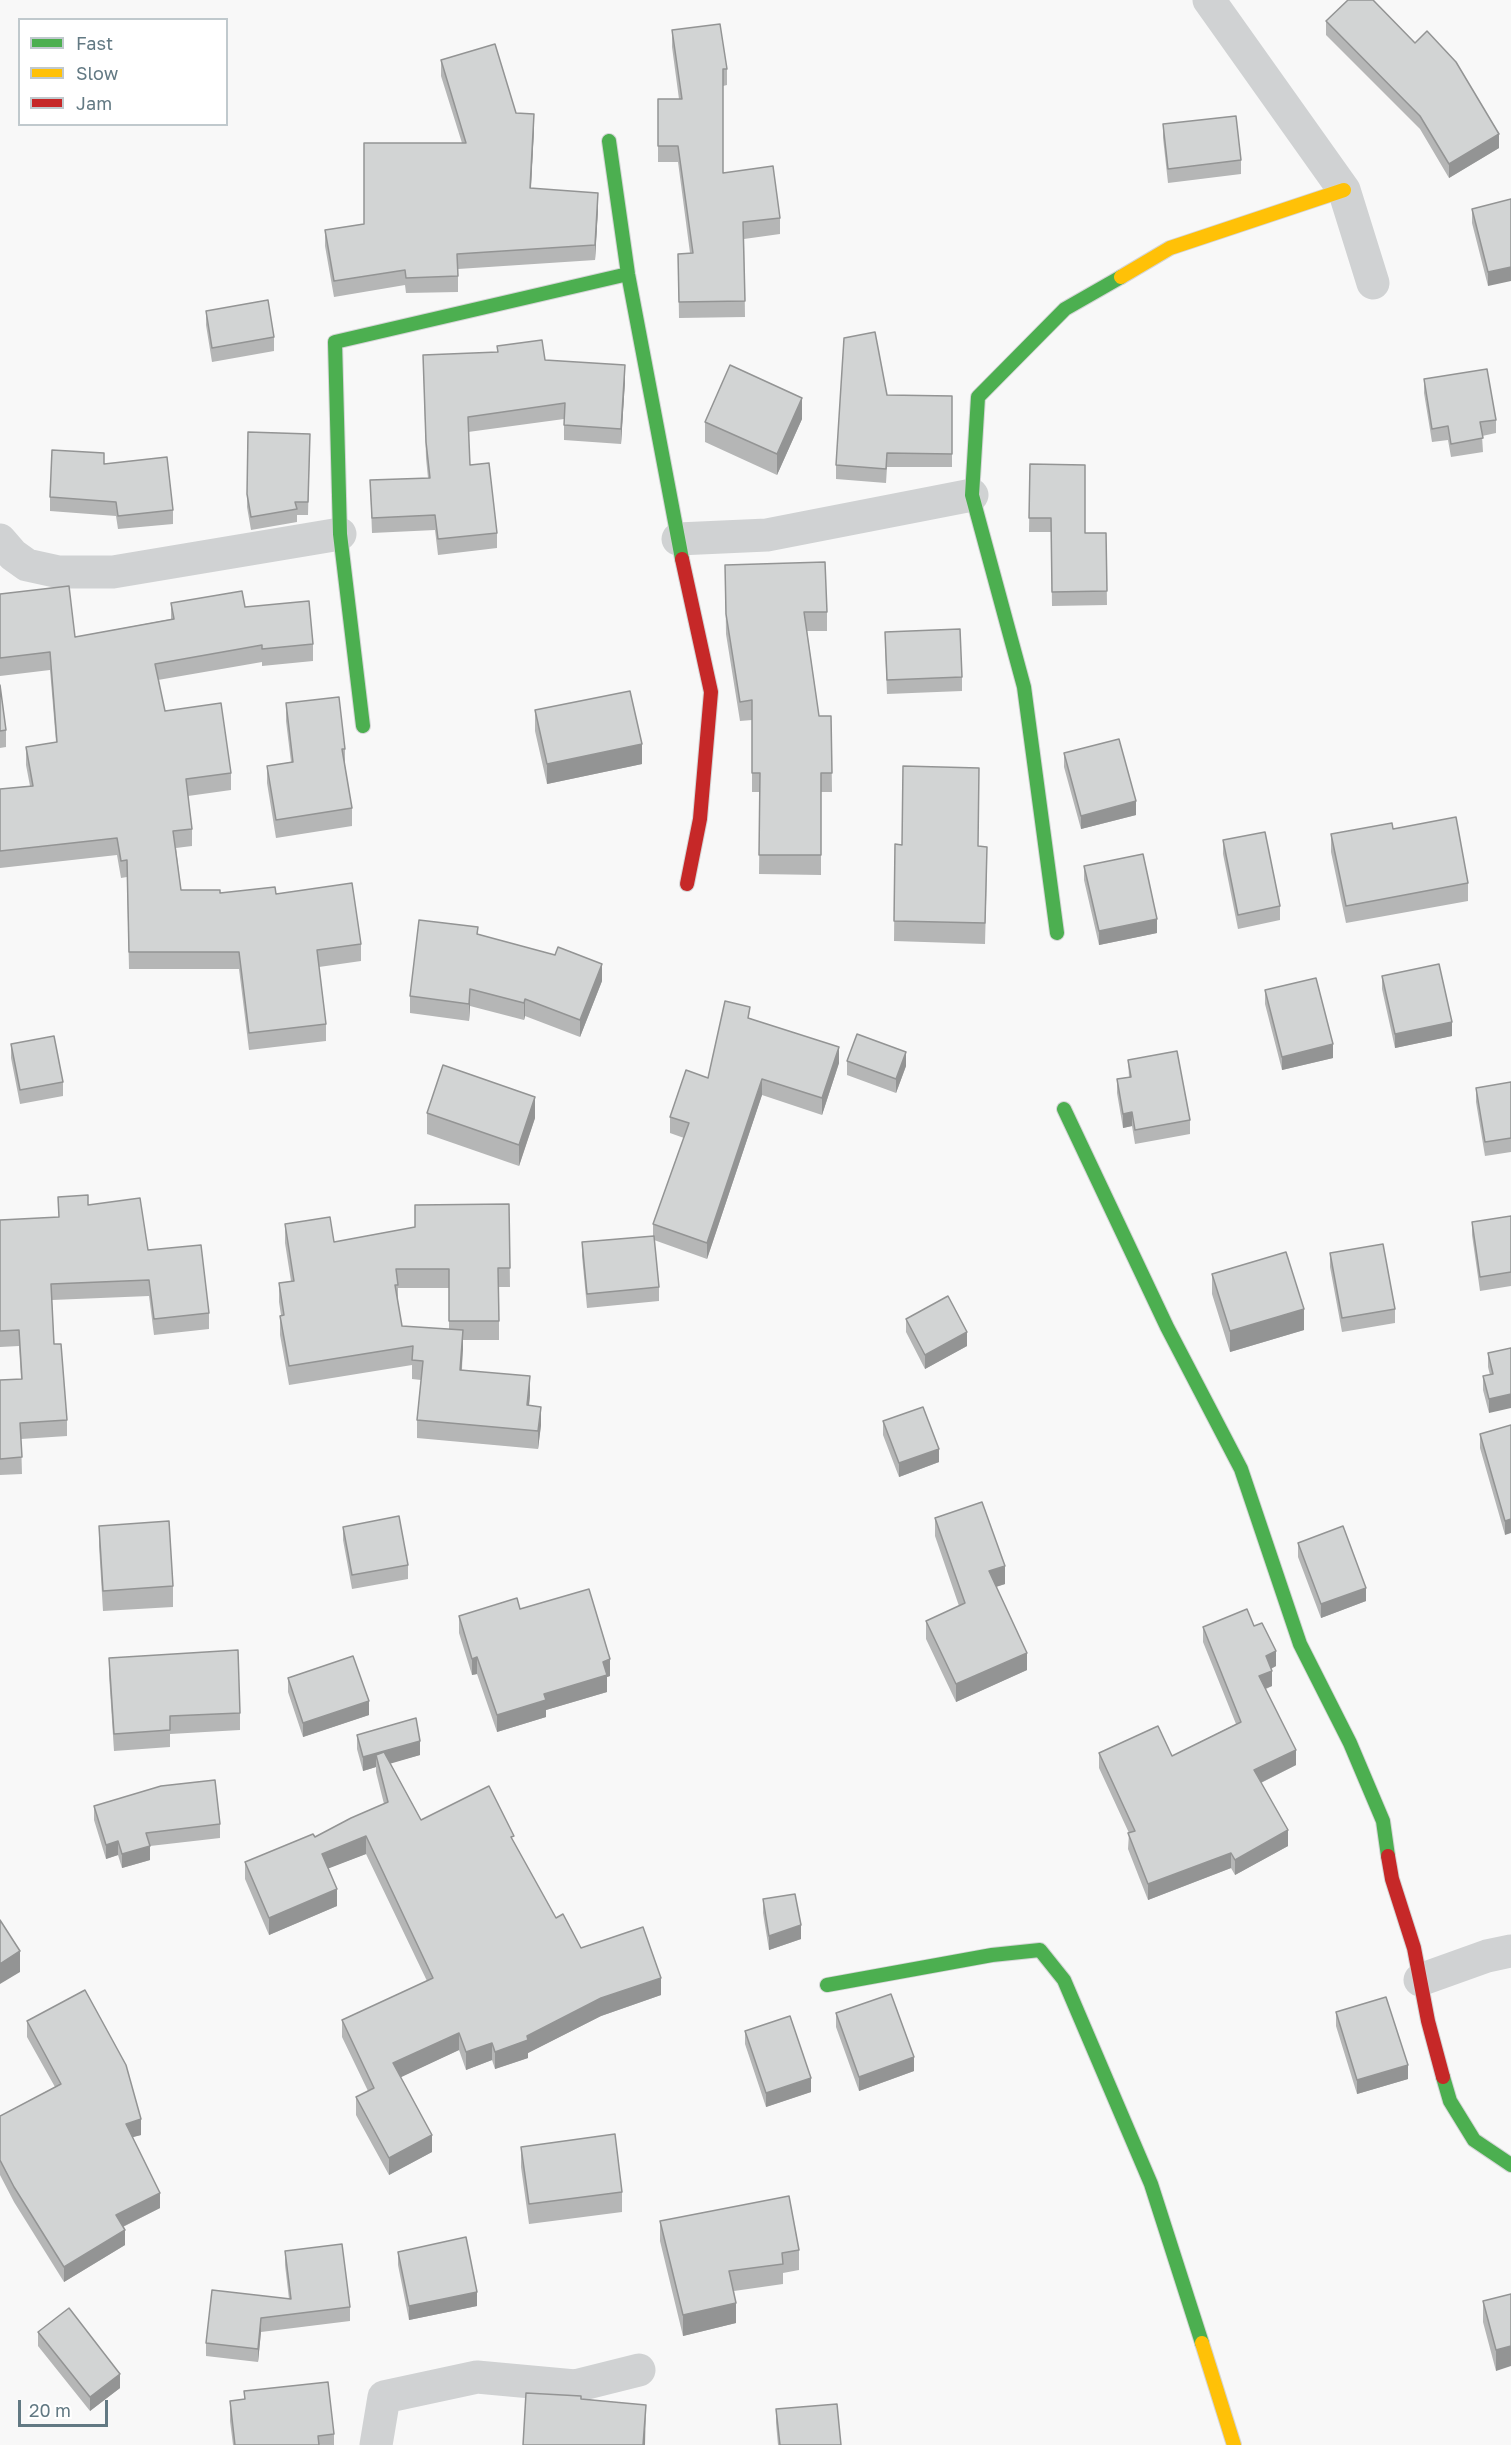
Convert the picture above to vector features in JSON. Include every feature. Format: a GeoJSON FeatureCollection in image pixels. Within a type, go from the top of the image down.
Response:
{"type":"FeatureCollection","features":[{"type":"Feature","properties":{"kind":"street"},"geometry":{"type":"LineString","coordinates":[[1209,0],[1344,190],[1373,283]]}},
{"type":"Feature","properties":{"kind":"street"},"geometry":{"type":"LineString","coordinates":[[609,141],[628,274],[678,539],[711,692],[700,819],[687,884]]}},
{"type":"Feature","properties":{"kind":"street"},"geometry":{"type":"LineString","coordinates":[[1057,933],[1024,687],[972,495],[978,397],[1065,309],[1170,248],[1344,190]]}},
{"type":"Feature","properties":{"kind":"street"},"geometry":{"type":"LineString","coordinates":[[363,726],[340,534],[335,342],[628,274]]}},
{"type":"Feature","properties":{"kind":"street"},"geometry":{"type":"LineString","coordinates":[[678,539],[767,535],[972,495]]}},
{"type":"Feature","properties":{"kind":"street"},"geometry":{"type":"LineString","coordinates":[[0,540],[13,555],[27,565],[59,572],[113,572],[340,534]]}},
{"type":"Feature","properties":{"kind":"street"},"geometry":{"type":"LineString","coordinates":[[1064,1109],[1167,1327],[1241,1469],[1300,1644],[1350,1743],[1383,1821],[1392,1879],[1414,1948],[1428,2021],[1450,2101],[1474,2140],[1511,2165]]}},
{"type":"Feature","properties":{"kind":"street"},"geometry":{"type":"LineString","coordinates":[[827,1985],[992,1955],[1040,1950],[1064,1980],[1151,2184],[1234,2445]]}},
{"type":"Feature","properties":{"kind":"street"},"geometry":{"type":"LineString","coordinates":[[1420,1980],[1487,1956],[1511,1952]]}},
{"type":"Feature","properties":{"kind":"street"},"geometry":{"type":"LineString","coordinates":[[376,2445],[384,2397],[477,2377],[575,2386],[639,2370]]}},
{"type":"Feature","properties":{"kind":"building"},"geometry":{"type":"Polygon","coordinates":[[[1348,0],[1373,0],[1415,43],[1427,31],[1456,62],[1499,134],[1449,164],[1420,116],[1326,21],[1348,0]]]}},
{"type":"Feature","properties":{"kind":"building"},"geometry":{"type":"Polygon","coordinates":[[[720,24],[727,69],[723,69],[723,173],[773,166],[780,218],[743,222],[745,301],[679,302],[678,254],[693,253],[678,146],[658,146],[658,99],[682,99],[672,30],[720,24]]]}},
{"type":"Feature","properties":{"kind":"building"},"geometry":{"type":"Polygon","coordinates":[[[495,44],[516,113],[534,114],[530,188],[598,193],[595,245],[457,254],[458,276],[406,278],[405,270],[334,281],[325,230],[364,224],[364,143],[466,143],[441,60],[495,44]]]}},
{"type":"Feature","properties":{"kind":"building"},"geometry":{"type":"Polygon","coordinates":[[[1236,116],[1241,160],[1168,169],[1163,124],[1236,116]]]}},
{"type":"Feature","properties":{"kind":"building"},"geometry":{"type":"Polygon","coordinates":[[[1511,199],[1511,267],[1488,272],[1472,209],[1511,199]]]}},
{"type":"Feature","properties":{"kind":"building"},"geometry":{"type":"Polygon","coordinates":[[[268,300],[274,337],[212,348],[206,311],[268,300]]]}},
{"type":"Feature","properties":{"kind":"building"},"geometry":{"type":"Polygon","coordinates":[[[875,332],[887,395],[952,396],[952,454],[887,453],[886,469],[836,465],[844,338],[875,332]]]}},
{"type":"Feature","properties":{"kind":"building"},"geometry":{"type":"Polygon","coordinates":[[[542,340],[545,360],[625,365],[621,429],[564,425],[565,403],[468,417],[470,465],[489,463],[497,533],[438,539],[435,515],[372,518],[370,480],[430,478],[426,442],[423,355],[498,352],[497,346],[542,340]]]}},
{"type":"Feature","properties":{"kind":"building"},"geometry":{"type":"Polygon","coordinates":[[[730,365],[802,398],[777,454],[705,422],[730,365]]]}},
{"type":"Feature","properties":{"kind":"building"},"geometry":{"type":"Polygon","coordinates":[[[1487,369],[1496,420],[1480,422],[1483,438],[1451,444],[1448,426],[1432,429],[1424,379],[1487,369]]]}},
{"type":"Feature","properties":{"kind":"building"},"geometry":{"type":"Polygon","coordinates":[[[248,432],[310,434],[308,502],[295,502],[297,509],[251,517],[247,494],[248,432]]]}},
{"type":"Feature","properties":{"kind":"building"},"geometry":{"type":"Polygon","coordinates":[[[52,450],[104,453],[104,464],[167,457],[173,510],[118,516],[116,502],[50,497],[52,450]]]}},
{"type":"Feature","properties":{"kind":"building"},"geometry":{"type":"Polygon","coordinates":[[[1030,464],[1085,465],[1085,533],[1106,533],[1107,591],[1052,592],[1051,518],[1029,518],[1030,464]]]}},
{"type":"Feature","properties":{"kind":"building"},"geometry":{"type":"Polygon","coordinates":[[[825,562],[827,612],[804,612],[819,716],[831,716],[832,773],[821,773],[821,855],[759,855],[760,773],[752,773],[752,700],[740,702],[726,614],[725,565],[825,562]]]}},
{"type":"Feature","properties":{"kind":"building"},"geometry":{"type":"Polygon","coordinates":[[[69,586],[75,637],[174,619],[171,603],[242,591],[245,607],[309,601],[313,644],[262,649],[262,645],[155,664],[165,711],[221,703],[231,773],[186,779],[192,829],[173,831],[181,890],[220,890],[220,893],[275,887],[276,894],[352,883],[361,944],[317,950],[326,1024],[249,1033],[239,952],[129,952],[127,860],[121,861],[117,838],[0,851],[0,789],[33,786],[26,747],[57,742],[50,652],[0,658],[0,594],[69,586]]]}},
{"type":"Feature","properties":{"kind":"building"},"geometry":{"type":"Polygon","coordinates":[[[960,629],[962,677],[887,680],[885,632],[960,629]]]}},
{"type":"Feature","properties":{"kind":"building"},"geometry":{"type":"Polygon","coordinates":[[[0,685],[6,730],[0,731],[0,685]]]}},
{"type":"Feature","properties":{"kind":"building"},"geometry":{"type":"Polygon","coordinates":[[[630,691],[642,744],[547,764],[535,710],[630,691]]]}},
{"type":"Feature","properties":{"kind":"building"},"geometry":{"type":"Polygon","coordinates":[[[339,697],[345,749],[342,749],[352,808],[276,820],[267,766],[293,762],[286,703],[339,697]]]}},
{"type":"Feature","properties":{"kind":"building"},"geometry":{"type":"Polygon","coordinates":[[[1119,739],[1136,801],[1081,816],[1064,753],[1119,739]]]}},
{"type":"Feature","properties":{"kind":"building"},"geometry":{"type":"Polygon","coordinates":[[[903,766],[979,768],[978,846],[987,847],[985,923],[894,921],[895,844],[902,845],[903,766]]]}},
{"type":"Feature","properties":{"kind":"building"},"geometry":{"type":"Polygon","coordinates":[[[1456,817],[1468,883],[1346,906],[1331,834],[1392,823],[1393,829],[1456,817]]]}},
{"type":"Feature","properties":{"kind":"building"},"geometry":{"type":"Polygon","coordinates":[[[1265,832],[1280,906],[1238,915],[1223,840],[1265,832]]]}},
{"type":"Feature","properties":{"kind":"building"},"geometry":{"type":"Polygon","coordinates":[[[1143,854],[1157,919],[1099,931],[1084,866],[1143,854]]]}},
{"type":"Feature","properties":{"kind":"building"},"geometry":{"type":"Polygon","coordinates":[[[419,920],[478,927],[477,934],[555,955],[558,947],[602,964],[580,1020],[525,999],[524,1003],[470,989],[469,1004],[410,996],[419,920]]]}},
{"type":"Feature","properties":{"kind":"building"},"geometry":{"type":"Polygon","coordinates":[[[1439,964],[1452,1022],[1395,1034],[1382,976],[1439,964]]]}},
{"type":"Feature","properties":{"kind":"building"},"geometry":{"type":"Polygon","coordinates":[[[1316,978],[1333,1044],[1282,1057],[1265,990],[1316,978]]]}},
{"type":"Feature","properties":{"kind":"building"},"geometry":{"type":"Polygon","coordinates":[[[725,1001],[750,1007],[748,1018],[839,1047],[822,1098],[762,1079],[707,1243],[653,1224],[689,1123],[670,1117],[686,1070],[708,1078],[725,1001]]]}},
{"type":"Feature","properties":{"kind":"building"},"geometry":{"type":"Polygon","coordinates":[[[857,1034],[906,1052],[896,1079],[847,1061],[857,1034]]]}},
{"type":"Feature","properties":{"kind":"building"},"geometry":{"type":"Polygon","coordinates":[[[54,1036],[63,1082],[20,1090],[11,1044],[54,1036]]]}},
{"type":"Feature","properties":{"kind":"building"},"geometry":{"type":"Polygon","coordinates":[[[1177,1051],[1190,1120],[1135,1130],[1132,1112],[1123,1114],[1117,1079],[1131,1077],[1128,1060],[1177,1051]]]}},
{"type":"Feature","properties":{"kind":"building"},"geometry":{"type":"Polygon","coordinates":[[[443,1065],[535,1097],[519,1145],[427,1113],[443,1065]]]}},
{"type":"Feature","properties":{"kind":"building"},"geometry":{"type":"Polygon","coordinates":[[[1511,1082],[1511,1138],[1485,1142],[1476,1088],[1511,1082]]]}},
{"type":"Feature","properties":{"kind":"building"},"geometry":{"type":"Polygon","coordinates":[[[88,1195],[88,1205],[140,1198],[148,1250],[201,1245],[209,1313],[154,1319],[149,1280],[51,1284],[54,1344],[61,1344],[67,1420],[20,1423],[22,1457],[0,1459],[0,1380],[22,1379],[19,1330],[0,1331],[0,1220],[59,1217],[58,1197],[88,1195]]]}},
{"type":"Feature","properties":{"kind":"building"},"geometry":{"type":"Polygon","coordinates":[[[509,1204],[510,1268],[498,1268],[499,1321],[449,1321],[449,1269],[396,1269],[398,1285],[395,1285],[402,1326],[463,1330],[460,1370],[530,1376],[527,1405],[541,1407],[538,1431],[417,1420],[423,1361],[412,1360],[413,1346],[289,1366],[280,1316],[284,1315],[279,1283],[294,1281],[285,1224],[330,1217],[334,1242],[415,1227],[415,1205],[509,1204]]]}},
{"type":"Feature","properties":{"kind":"building"},"geometry":{"type":"Polygon","coordinates":[[[1511,1216],[1511,1272],[1480,1277],[1472,1222],[1511,1216]]]}},
{"type":"Feature","properties":{"kind":"building"},"geometry":{"type":"Polygon","coordinates":[[[654,1236],[659,1287],[587,1294],[582,1242],[654,1236]]]}},
{"type":"Feature","properties":{"kind":"building"},"geometry":{"type":"Polygon","coordinates":[[[1383,1244],[1395,1309],[1342,1318],[1330,1253],[1383,1244]]]}},
{"type":"Feature","properties":{"kind":"building"},"geometry":{"type":"Polygon","coordinates":[[[1286,1252],[1304,1309],[1230,1331],[1212,1274],[1286,1252]]]}},
{"type":"Feature","properties":{"kind":"building"},"geometry":{"type":"Polygon","coordinates":[[[948,1296],[967,1332],[925,1355],[906,1319],[948,1296]]]}},
{"type":"Feature","properties":{"kind":"building"},"geometry":{"type":"Polygon","coordinates":[[[1511,1348],[1511,1394],[1489,1399],[1483,1376],[1493,1374],[1488,1353],[1511,1348]]]}},
{"type":"Feature","properties":{"kind":"building"},"geometry":{"type":"Polygon","coordinates":[[[923,1407],[939,1449],[899,1463],[883,1421],[923,1407]]]}},
{"type":"Feature","properties":{"kind":"building"},"geometry":{"type":"Polygon","coordinates":[[[1511,1425],[1511,1519],[1505,1521],[1480,1434],[1511,1425]]]}},
{"type":"Feature","properties":{"kind":"building"},"geometry":{"type":"Polygon","coordinates":[[[982,1502],[1005,1566],[989,1571],[1027,1653],[956,1684],[926,1621],[965,1603],[935,1518],[982,1502]]]}},
{"type":"Feature","properties":{"kind":"building"},"geometry":{"type":"Polygon","coordinates":[[[399,1516],[408,1565],[352,1575],[343,1527],[399,1516]]]}},
{"type":"Feature","properties":{"kind":"building"},"geometry":{"type":"Polygon","coordinates":[[[169,1521],[173,1586],[103,1591],[99,1526],[169,1521]]]}},
{"type":"Feature","properties":{"kind":"building"},"geometry":{"type":"Polygon","coordinates":[[[1343,1526],[1366,1588],[1321,1604],[1298,1543],[1343,1526]]]}},
{"type":"Feature","properties":{"kind":"building"},"geometry":{"type":"Polygon","coordinates":[[[589,1589],[610,1659],[603,1662],[607,1675],[544,1694],[546,1700],[497,1715],[477,1657],[472,1659],[459,1616],[517,1598],[520,1609],[589,1589]]]}},
{"type":"Feature","properties":{"kind":"building"},"geometry":{"type":"Polygon","coordinates":[[[1247,1609],[1254,1626],[1262,1623],[1276,1651],[1266,1656],[1272,1671],[1259,1676],[1296,1750],[1254,1770],[1288,1830],[1235,1860],[1231,1853],[1148,1884],[1128,1833],[1135,1831],[1099,1753],[1158,1726],[1172,1756],[1241,1722],[1203,1627],[1247,1609]]]}},
{"type":"Feature","properties":{"kind":"building"},"geometry":{"type":"Polygon","coordinates":[[[238,1650],[240,1713],[170,1716],[170,1730],[114,1734],[109,1658],[238,1650]]]}},
{"type":"Feature","properties":{"kind":"building"},"geometry":{"type":"Polygon","coordinates":[[[353,1656],[369,1701],[303,1723],[288,1678],[353,1656]]]}},
{"type":"Feature","properties":{"kind":"building"},"geometry":{"type":"Polygon","coordinates":[[[416,1718],[420,1741],[363,1757],[357,1735],[416,1718]]]}},
{"type":"Feature","properties":{"kind":"building"},"geometry":{"type":"Polygon","coordinates":[[[384,1752],[421,1820],[489,1786],[514,1836],[511,1837],[556,1918],[563,1914],[581,1948],[643,1927],[661,1978],[601,1998],[527,2036],[528,2040],[495,2052],[492,2043],[466,2052],[459,2033],[393,2063],[432,2135],[389,2158],[356,2097],[374,2088],[342,2020],[433,1978],[366,1836],[322,1854],[337,1889],[269,1918],[245,1862],[313,1834],[315,1837],[388,1802],[376,1755],[384,1752]]]}},
{"type":"Feature","properties":{"kind":"building"},"geometry":{"type":"Polygon","coordinates":[[[215,1780],[220,1824],[146,1833],[150,1846],[122,1854],[118,1841],[106,1845],[94,1806],[161,1786],[215,1780]]]}},
{"type":"Feature","properties":{"kind":"building"},"geometry":{"type":"Polygon","coordinates":[[[795,1894],[801,1925],[769,1936],[763,1899],[795,1894]]]}},
{"type":"Feature","properties":{"kind":"building"},"geometry":{"type":"Polygon","coordinates":[[[0,1920],[20,1951],[0,1964],[0,1920]]]}},
{"type":"Feature","properties":{"kind":"building"},"geometry":{"type":"Polygon","coordinates":[[[85,1990],[126,2065],[141,2119],[126,2124],[160,2193],[116,2215],[125,2230],[64,2267],[14,2187],[0,2160],[0,2116],[61,2084],[27,2021],[85,1990]]]}},
{"type":"Feature","properties":{"kind":"building"},"geometry":{"type":"Polygon","coordinates":[[[891,1994],[914,2057],[859,2077],[836,2013],[891,1994]]]}},
{"type":"Feature","properties":{"kind":"building"},"geometry":{"type":"Polygon","coordinates":[[[1386,1997],[1408,2065],[1357,2080],[1336,2012],[1386,1997]]]}},
{"type":"Feature","properties":{"kind":"building"},"geometry":{"type":"Polygon","coordinates":[[[790,2016],[811,2078],[766,2093],[745,2031],[790,2016]]]}},
{"type":"Feature","properties":{"kind":"building"},"geometry":{"type":"Polygon","coordinates":[[[615,2134],[622,2192],[529,2204],[521,2147],[615,2134]]]}},
{"type":"Feature","properties":{"kind":"building"},"geometry":{"type":"Polygon","coordinates":[[[789,2196],[799,2250],[782,2253],[783,2264],[729,2271],[736,2303],[683,2315],[660,2221],[789,2196]]]}},
{"type":"Feature","properties":{"kind":"building"},"geometry":{"type":"Polygon","coordinates":[[[466,2237],[477,2292],[409,2306],[398,2252],[466,2237]]]}},
{"type":"Feature","properties":{"kind":"building"},"geometry":{"type":"Polygon","coordinates":[[[342,2244],[350,2307],[261,2318],[258,2349],[206,2343],[212,2290],[291,2299],[285,2251],[342,2244]]]}},
{"type":"Feature","properties":{"kind":"building"},"geometry":{"type":"Polygon","coordinates":[[[1511,2294],[1511,2346],[1496,2350],[1483,2301],[1511,2294]]]}},
{"type":"Feature","properties":{"kind":"building"},"geometry":{"type":"Polygon","coordinates":[[[69,2308],[120,2374],[90,2397],[38,2332],[69,2308]]]}},
{"type":"Feature","properties":{"kind":"building"},"geometry":{"type":"Polygon","coordinates":[[[328,2382],[334,2434],[318,2436],[319,2445],[235,2445],[230,2401],[245,2399],[244,2391],[328,2382]]]}},
{"type":"Feature","properties":{"kind":"building"},"geometry":{"type":"Polygon","coordinates":[[[526,2393],[581,2396],[581,2399],[646,2405],[643,2445],[523,2445],[526,2393]]]}},
{"type":"Feature","properties":{"kind":"building"},"geometry":{"type":"Polygon","coordinates":[[[837,2404],[841,2445],[780,2445],[776,2409],[837,2404]]]}},
{"type":"Feature","properties":{"kind":"traffic: fast"},"geometry":{"type":"LineString","coordinates":[[609,141],[628,274],[682,559]]}},
{"type":"Feature","properties":{"kind":"traffic: fast"},"geometry":{"type":"LineString","coordinates":[[363,726],[340,534],[335,342],[628,274]]}},
{"type":"Feature","properties":{"kind":"traffic: fast"},"geometry":{"type":"LineString","coordinates":[[1057,933],[1024,687],[972,495],[978,397],[1065,309],[1121,277]]}},
{"type":"Feature","properties":{"kind":"traffic: fast"},"geometry":{"type":"LineString","coordinates":[[1064,1109],[1167,1327],[1241,1469],[1300,1644],[1350,1743],[1383,1821],[1388,1856]]}},
{"type":"Feature","properties":{"kind":"traffic: fast"},"geometry":{"type":"LineString","coordinates":[[827,1985],[992,1955],[1040,1950],[1064,1980],[1151,2184],[1202,2343]]}},
{"type":"Feature","properties":{"kind":"traffic: fast"},"geometry":{"type":"LineString","coordinates":[[1443,2077],[1450,2101],[1474,2140],[1511,2165]]}},
{"type":"Feature","properties":{"kind":"traffic: slow"},"geometry":{"type":"LineString","coordinates":[[1121,277],[1170,248],[1344,190]]}},
{"type":"Feature","properties":{"kind":"traffic: slow"},"geometry":{"type":"LineString","coordinates":[[1202,2343],[1234,2445]]}},
{"type":"Feature","properties":{"kind":"traffic: jam"},"geometry":{"type":"LineString","coordinates":[[682,559],[711,692],[700,819],[687,884]]}},
{"type":"Feature","properties":{"kind":"traffic: jam"},"geometry":{"type":"LineString","coordinates":[[1388,1856],[1392,1879],[1414,1948],[1428,2021],[1443,2077]]}}]}
